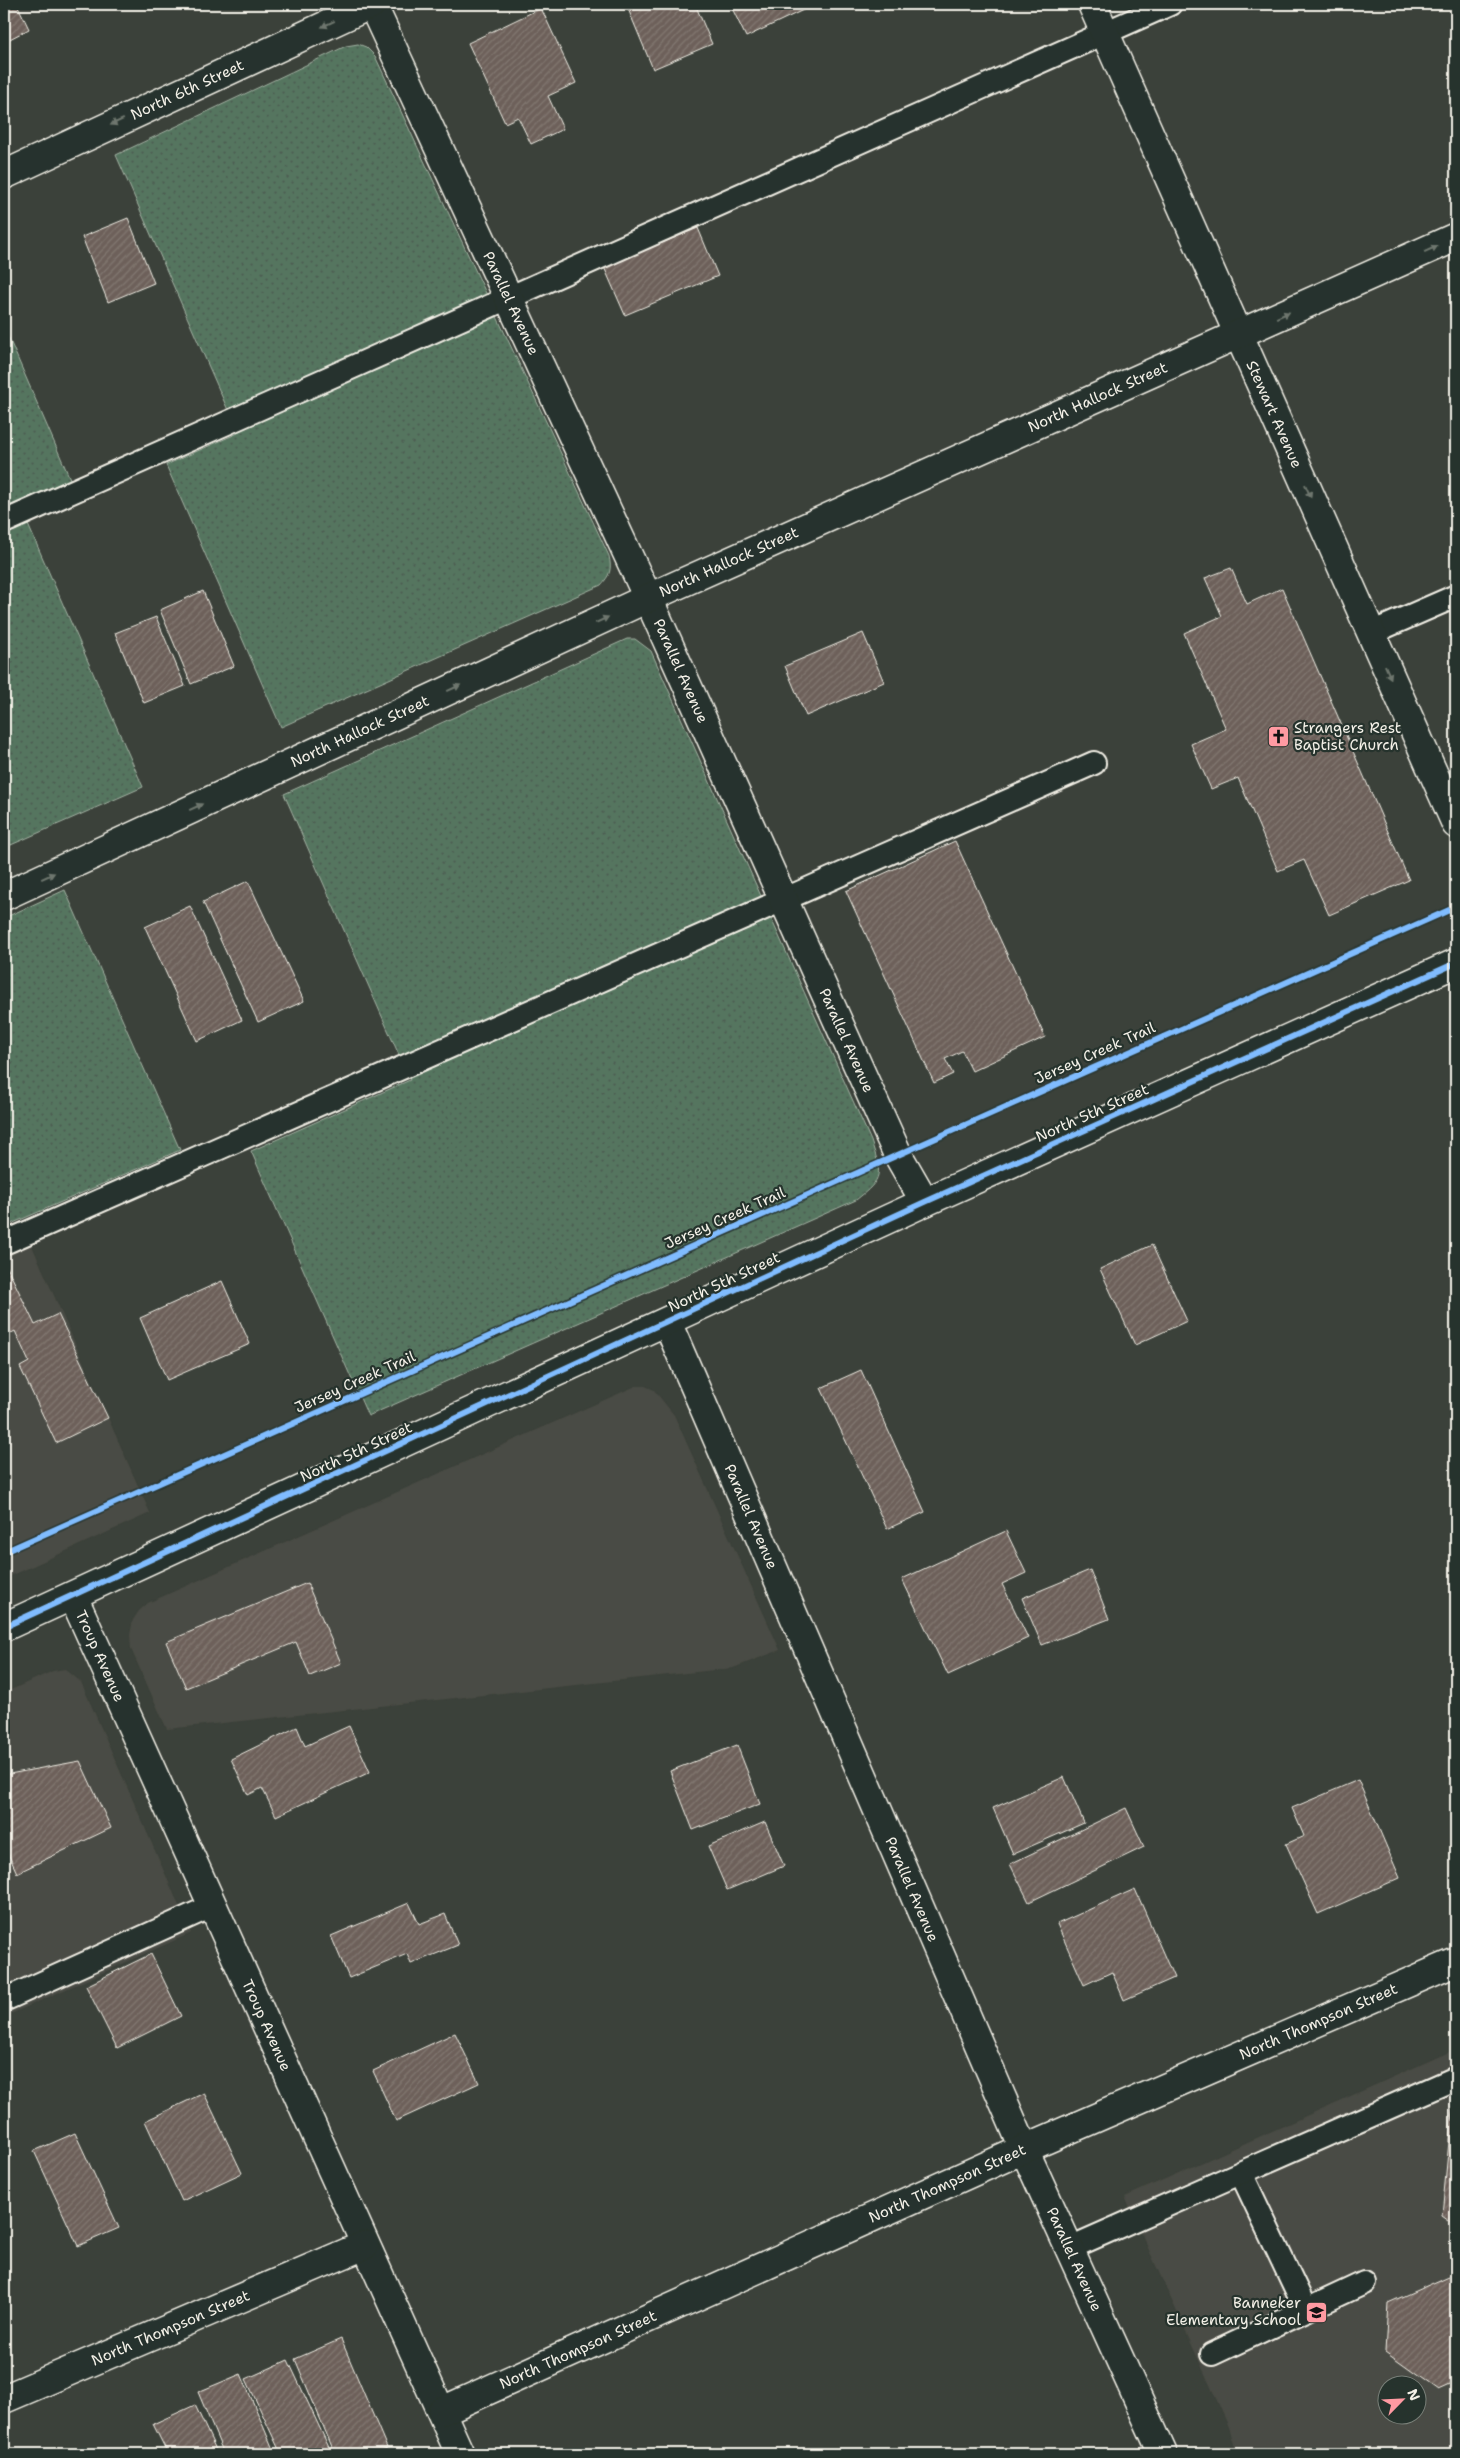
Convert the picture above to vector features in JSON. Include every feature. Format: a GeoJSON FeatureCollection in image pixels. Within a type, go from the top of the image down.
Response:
{"type":"FeatureCollection","features":[{"type":"Feature","properties":{"kind":"street","name":"North 6th Street"},"geometry":{"type":"LineString","coordinates":[[4,175],[372,4]]}},
{"type":"Feature","properties":{"kind":"street","name":"Parallel Avenue"},"geometry":{"type":"LineString","coordinates":[[372,4],[648,598],[898,1154],[925,1202]]}},
{"type":"Feature","properties":{"kind":"street","name":"Stewart Avenue"},"geometry":{"type":"LineString","coordinates":[[1092,4],[1456,824]]}},
{"type":"Feature","properties":{"kind":"street","name":"North Hallock Street"},"geometry":{"type":"LineString","coordinates":[[4,896],[648,598],[1456,237]]}},
{"type":"Feature","properties":{"kind":"street","name":"North 5th Street"},"geometry":{"type":"LineString","coordinates":[[4,1627],[925,1202],[1456,963]]}},
{"type":"Feature","properties":{"kind":"street","name":"Parallel Avenue"},"geometry":{"type":"LineString","coordinates":[[666,1322],[1024,2149],[1163,2454]]}},
{"type":"Feature","properties":{"kind":"street","name":"Troup Avenue"},"geometry":{"type":"LineString","coordinates":[[73,1596],[460,2454]]}},
{"type":"Feature","properties":{"kind":"street","name":"North Thompson Street"},"geometry":{"type":"LineString","coordinates":[[442,2411],[1024,2149],[1456,1962]]}},
{"type":"Feature","properties":{"kind":"street","name":"North Thompson Street"},"geometry":{"type":"LineString","coordinates":[[4,2399],[365,2245]]}},
{"type":"Feature","properties":{"kind":"lane"},"geometry":{"type":"LineString","coordinates":[[4,522],[1170,4]]}},
{"type":"Feature","properties":{"kind":"lane"},"geometry":{"type":"LineString","coordinates":[[1371,633],[1456,596]]}},
{"type":"Feature","properties":{"kind":"lane"},"geometry":{"type":"LineString","coordinates":[[4,1243],[1094,763]]}},
{"type":"Feature","properties":{"kind":"lane"},"geometry":{"type":"LineString","coordinates":[[4,2000],[212,1906]]}},
{"type":"Feature","properties":{"kind":"lane"},"geometry":{"type":"LineString","coordinates":[[1070,2248],[1456,2078]]}},
{"type":"Feature","properties":{"kind":"lane"},"geometry":{"type":"LineString","coordinates":[[1241,2172],[1306,2310]]}},
{"type":"Feature","properties":{"kind":"lane"},"geometry":{"type":"LineString","coordinates":[[1212,2354],[1364,2283]]}},
{"type":"Feature","properties":{"kind":"shaded area"},"geometry":{"type":"Polygon","coordinates":[[[21,1221],[150,1513],[4,1579],[4,1228],[21,1221]]]}},
{"type":"Feature","properties":{"kind":"shaded area"},"geometry":{"type":"Polygon","coordinates":[[[636,1386],[645,1386],[654,1390],[674,1415],[780,1650],[733,1668],[167,1729],[131,1649],[130,1635],[133,1620],[148,1603],[636,1386]]]}},
{"type":"Feature","properties":{"kind":"shaded area"},"geometry":{"type":"Polygon","coordinates":[[[65,1669],[81,1682],[191,1933],[4,2017],[4,1693],[53,1671],[65,1669]]]}},
{"type":"Feature","properties":{"kind":"shaded area","name":"Banneker Elementary School"},"geometry":{"type":"Polygon","coordinates":[[[1456,2049],[1456,2454],[1237,2454],[1229,2427],[1125,2197],[1456,2049]]]}},
{"type":"Feature","properties":{"kind":"green space"},"geometry":{"type":"Polygon","coordinates":[[[358,44],[366,47],[375,56],[609,556],[610,569],[601,585],[281,727],[166,465],[238,433],[116,155],[346,46],[358,44]]]}},
{"type":"Feature","properties":{"kind":"green space"},"geometry":{"type":"Polygon","coordinates":[[[4,327],[71,481],[19,504],[143,787],[4,848],[4,327]]]}},
{"type":"Feature","properties":{"kind":"green space"},"geometry":{"type":"Polygon","coordinates":[[[627,639],[635,639],[651,651],[871,1141],[877,1161],[878,1175],[872,1186],[856,1200],[368,1416],[251,1151],[410,1080],[284,794],[627,639]]]}},
{"type":"Feature","properties":{"kind":"green space"},"geometry":{"type":"Polygon","coordinates":[[[65,890],[180,1150],[4,1227],[4,918],[65,890]]]}},
{"type":"Feature","properties":{"kind":"building"},"geometry":{"type":"Polygon","coordinates":[[[4,4],[17,4],[29,29],[4,42],[4,4]]]}},
{"type":"Feature","properties":{"kind":"building"},"geometry":{"type":"Polygon","coordinates":[[[626,4],[695,4],[712,44],[653,69],[626,4]]]}},
{"type":"Feature","properties":{"kind":"building"},"geometry":{"type":"Polygon","coordinates":[[[730,4],[816,4],[746,37],[730,4]]]}},
{"type":"Feature","properties":{"kind":"building"},"geometry":{"type":"Polygon","coordinates":[[[541,8],[576,83],[548,96],[563,129],[531,144],[518,117],[505,123],[468,43],[541,8]]]}},
{"type":"Feature","properties":{"kind":"building"},"geometry":{"type":"Polygon","coordinates":[[[128,218],[154,283],[108,302],[82,237],[128,218]]]}},
{"type":"Feature","properties":{"kind":"building"},"geometry":{"type":"Polygon","coordinates":[[[698,228],[718,276],[625,315],[604,267],[698,228]]]}},
{"type":"Feature","properties":{"kind":"building","name":"Strangers Rest Baptist Church"},"geometry":{"type":"Polygon","coordinates":[[[1231,568],[1247,604],[1282,588],[1409,880],[1329,915],[1304,860],[1278,871],[1238,778],[1211,789],[1191,744],[1226,729],[1184,633],[1222,616],[1205,578],[1231,568]]]}},
{"type":"Feature","properties":{"kind":"building"},"geometry":{"type":"Polygon","coordinates":[[[203,591],[234,666],[191,684],[160,610],[203,591]]]}},
{"type":"Feature","properties":{"kind":"building"},"geometry":{"type":"Polygon","coordinates":[[[156,617],[185,686],[144,703],[115,633],[156,617]]]}},
{"type":"Feature","properties":{"kind":"building"},"geometry":{"type":"Polygon","coordinates":[[[863,633],[884,682],[806,716],[785,666],[863,633]]]}},
{"type":"Feature","properties":{"kind":"building"},"geometry":{"type":"Polygon","coordinates":[[[955,841],[1045,1037],[972,1071],[962,1051],[945,1059],[953,1074],[934,1083],[846,891],[955,841]]]}},
{"type":"Feature","properties":{"kind":"building"},"geometry":{"type":"Polygon","coordinates":[[[248,881],[304,1001],[258,1022],[203,902],[248,881]]]}},
{"type":"Feature","properties":{"kind":"building"},"geometry":{"type":"Polygon","coordinates":[[[190,906],[242,1020],[197,1041],[145,927],[190,906]]]}},
{"type":"Feature","properties":{"kind":"building"},"geometry":{"type":"Polygon","coordinates":[[[1152,1245],[1187,1321],[1135,1345],[1100,1269],[1152,1245]]]}},
{"type":"Feature","properties":{"kind":"building"},"geometry":{"type":"Polygon","coordinates":[[[6,1265],[35,1325],[58,1314],[108,1418],[56,1443],[20,1367],[29,1362],[15,1331],[4,1337],[4,1266],[6,1265]]]}},
{"type":"Feature","properties":{"kind":"building"},"geometry":{"type":"Polygon","coordinates":[[[222,1281],[250,1344],[167,1380],[140,1318],[222,1281]]]}},
{"type":"Feature","properties":{"kind":"building"},"geometry":{"type":"Polygon","coordinates":[[[861,1370],[925,1512],[887,1529],[821,1388],[861,1370]]]}},
{"type":"Feature","properties":{"kind":"building"},"geometry":{"type":"Polygon","coordinates":[[[1006,1531],[1026,1573],[1002,1584],[1028,1638],[948,1675],[902,1579],[1006,1531]]]}},
{"type":"Feature","properties":{"kind":"building"},"geometry":{"type":"Polygon","coordinates":[[[1090,1570],[1109,1619],[1042,1645],[1022,1598],[1090,1570]]]}},
{"type":"Feature","properties":{"kind":"building"},"geometry":{"type":"Polygon","coordinates":[[[307,1583],[341,1663],[310,1676],[296,1642],[186,1688],[166,1642],[307,1583]]]}},
{"type":"Feature","properties":{"kind":"building"},"geometry":{"type":"Polygon","coordinates":[[[349,1726],[370,1772],[276,1816],[262,1788],[248,1795],[231,1759],[297,1727],[305,1746],[349,1726]]]}},
{"type":"Feature","properties":{"kind":"building"},"geometry":{"type":"Polygon","coordinates":[[[737,1745],[760,1804],[693,1830],[670,1771],[737,1745]]]}},
{"type":"Feature","properties":{"kind":"building"},"geometry":{"type":"Polygon","coordinates":[[[80,1761],[111,1828],[17,1873],[4,1845],[4,1775],[80,1761]]]}},
{"type":"Feature","properties":{"kind":"building"},"geometry":{"type":"Polygon","coordinates":[[[1064,1777],[1084,1823],[1013,1854],[993,1808],[1064,1777]]]}},
{"type":"Feature","properties":{"kind":"building"},"geometry":{"type":"Polygon","coordinates":[[[1358,1780],[1400,1878],[1318,1914],[1286,1844],[1304,1836],[1292,1808],[1358,1780]]]}},
{"type":"Feature","properties":{"kind":"building"},"geometry":{"type":"Polygon","coordinates":[[[1126,1808],[1144,1847],[1029,1902],[1010,1864],[1126,1808]]]}},
{"type":"Feature","properties":{"kind":"building"},"geometry":{"type":"Polygon","coordinates":[[[765,1822],[784,1866],[727,1890],[708,1846],[765,1822]]]}},
{"type":"Feature","properties":{"kind":"building"},"geometry":{"type":"Polygon","coordinates":[[[1135,1889],[1174,1978],[1124,2000],[1112,1972],[1084,1985],[1057,1924],[1135,1889]]]}},
{"type":"Feature","properties":{"kind":"building"},"geometry":{"type":"Polygon","coordinates":[[[409,1903],[419,1924],[445,1914],[458,1945],[411,1964],[407,1954],[349,1978],[331,1936],[409,1903]]]}},
{"type":"Feature","properties":{"kind":"building"},"geometry":{"type":"Polygon","coordinates":[[[151,1954],[181,2016],[117,2048],[86,1986],[151,1954]]]}},
{"type":"Feature","properties":{"kind":"building"},"geometry":{"type":"Polygon","coordinates":[[[455,2033],[479,2083],[396,2121],[373,2071],[455,2033]]]}},
{"type":"Feature","properties":{"kind":"building"},"geometry":{"type":"Polygon","coordinates":[[[204,2093],[242,2173],[182,2201],[145,2121],[204,2093]]]}},
{"type":"Feature","properties":{"kind":"building"},"geometry":{"type":"Polygon","coordinates":[[[1456,2098],[1456,2225],[1442,2215],[1453,2099],[1456,2098]]]}},
{"type":"Feature","properties":{"kind":"building"},"geometry":{"type":"Polygon","coordinates":[[[75,2133],[119,2228],[78,2246],[34,2151],[75,2133]]]}},
{"type":"Feature","properties":{"kind":"building"},"geometry":{"type":"Polygon","coordinates":[[[1449,2276],[1456,2281],[1456,2382],[1438,2390],[1428,2383],[1428,2376],[1418,2376],[1385,2352],[1388,2303],[1449,2276]]]}},
{"type":"Feature","properties":{"kind":"building"},"geometry":{"type":"Polygon","coordinates":[[[341,2339],[387,2448],[372,2454],[335,2454],[295,2359],[341,2339]]]}},
{"type":"Feature","properties":{"kind":"building"},"geometry":{"type":"Polygon","coordinates":[[[288,2360],[332,2454],[281,2454],[246,2379],[288,2360]]]}},
{"type":"Feature","properties":{"kind":"building"},"geometry":{"type":"Polygon","coordinates":[[[241,2374],[275,2454],[224,2454],[198,2392],[241,2374]]]}},
{"type":"Feature","properties":{"kind":"building"},"geometry":{"type":"Polygon","coordinates":[[[195,2405],[218,2454],[168,2454],[153,2424],[195,2405]]]}},
{"type":"Feature","properties":{"kind":"cycle path","name":"Jersey Creek Trail"},"geometry":{"type":"LineString","coordinates":[[4,1552],[1456,907]]}},
{"type":"Feature","properties":{"kind":"cycle path"},"geometry":{"type":"LineString","coordinates":[[4,1627],[925,1202],[1456,963]]}},
{"type":"Feature","properties":{"kind":"place","name":"Strangers Rest Baptist Church"},"geometry":{"type":"Point","coordinates":[1278,737]}},
{"type":"Feature","properties":{"kind":"place","name":"Banneker Elementary School"},"geometry":{"type":"Point","coordinates":[1317,2312]}}]}
